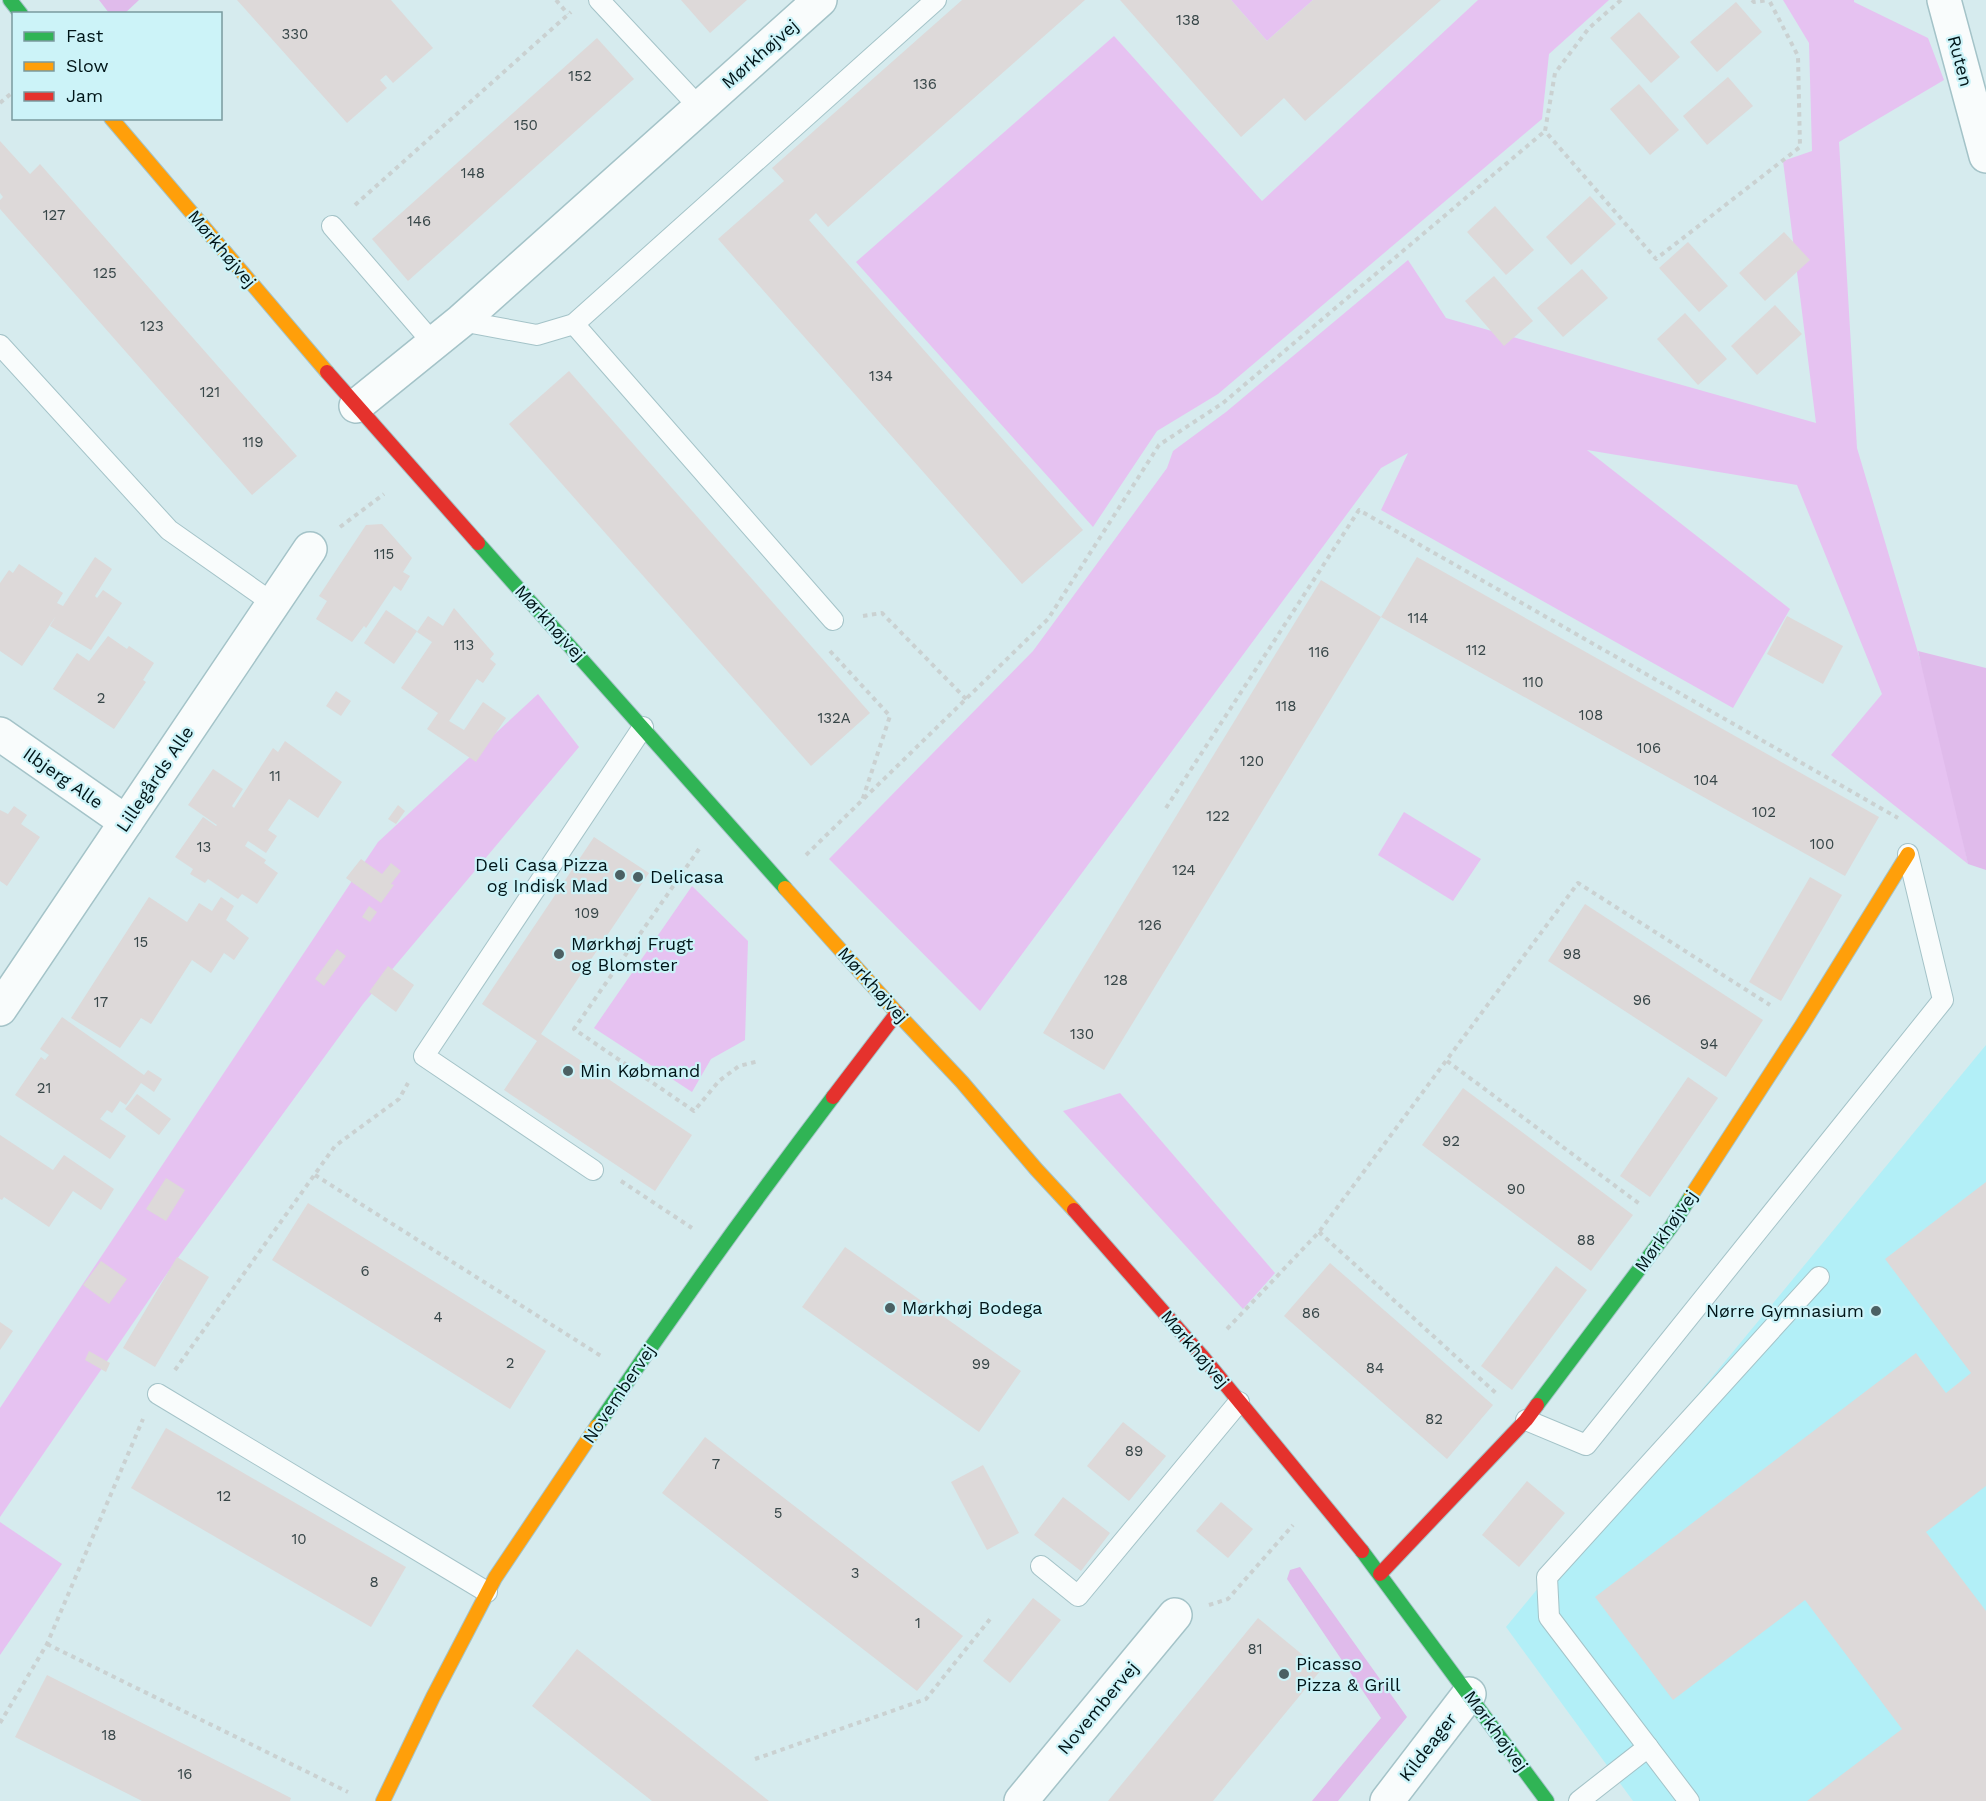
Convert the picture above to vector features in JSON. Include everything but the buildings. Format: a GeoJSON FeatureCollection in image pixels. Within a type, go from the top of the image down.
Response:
{"type":"FeatureCollection","features":[{"type":"Feature","properties":{"kind":"street"},"geometry":{"type":"LineString","coordinates":[[10,0],[19,12]]}},
{"type":"Feature","properties":{"kind":"street","name":"Mørkhøjvej"},"geometry":{"type":"LineString","coordinates":[[356,406],[460,321],[820,0]]}},
{"type":"Feature","properties":{"kind":"street","name":"Ruten"},"geometry":{"type":"LineString","coordinates":[[1944,0],[1986,156]]}},
{"type":"Feature","properties":{"kind":"street","name":"Mørkhøjvej"},"geometry":{"type":"LineString","coordinates":[[113,120],[356,406],[1103,1241],[1202,1356],[1380,1574],[1547,1801]]}},
{"type":"Feature","properties":{"kind":"street","name":"Lillegårds Alle"},"geometry":{"type":"LineString","coordinates":[[0,1009],[310,549]]}},
{"type":"Feature","properties":{"kind":"street","name":"Ilbjerg Alle"},"geometry":{"type":"LineString","coordinates":[[0,734],[126,822]]}},
{"type":"Feature","properties":{"kind":"street","name":"Mørkhøjvej"},"geometry":{"type":"LineString","coordinates":[[1380,1574],[1526,1420],[1671,1227],[1802,1025],[1908,854]]}},
{"type":"Feature","properties":{"kind":"street","name":"Novembervej"},"geometry":{"type":"LineString","coordinates":[[383,1801],[433,1697],[487,1592],[502,1568],[632,1375],[780,1167],[897,1013]]}},
{"type":"Feature","properties":{"kind":"street","name":"Novembervej"},"geometry":{"type":"LineString","coordinates":[[1021,1801],[1175,1615]]}},
{"type":"Feature","properties":{"kind":"street","name":"Kildeager"},"geometry":{"type":"LineString","coordinates":[[1387,1801],[1469,1694]]}},
{"type":"Feature","properties":{"kind":"lane"},"geometry":{"type":"LineString","coordinates":[[599,0],[699,107]]}},
{"type":"Feature","properties":{"kind":"lane"},"geometry":{"type":"LineString","coordinates":[[460,321],[537,335],[574,324],[936,0]]}},
{"type":"Feature","properties":{"kind":"lane"},"geometry":{"type":"LineString","coordinates":[[333,226],[433,343]]}},
{"type":"Feature","properties":{"kind":"lane"},"geometry":{"type":"LineString","coordinates":[[574,324],[833,620]]}},
{"type":"Feature","properties":{"kind":"lane"},"geometry":{"type":"LineString","coordinates":[[0,345],[169,530],[274,604]]}},
{"type":"Feature","properties":{"kind":"lane"},"geometry":{"type":"LineString","coordinates":[[593,1170],[424,1056],[643,727]]}},
{"type":"Feature","properties":{"kind":"lane"},"geometry":{"type":"LineString","coordinates":[[1526,1420],[1586,1445],[1943,1000],[1908,854]]}},
{"type":"Feature","properties":{"kind":"lane"},"geometry":{"type":"LineString","coordinates":[[1689,1801],[1549,1617],[1548,1576],[1819,1277]]}},
{"type":"Feature","properties":{"kind":"lane"},"geometry":{"type":"LineString","coordinates":[[158,1394],[487,1592]]}},
{"type":"Feature","properties":{"kind":"lane"},"geometry":{"type":"LineString","coordinates":[[1041,1566],[1078,1596],[1239,1402]]}},
{"type":"Feature","properties":{"kind":"lane"},"geometry":{"type":"LineString","coordinates":[[1580,1801],[1648,1747]]}},
{"type":"Feature","properties":{"kind":"path"},"geometry":{"type":"LineString","coordinates":[[556,0],[568,14]]}},
{"type":"Feature","properties":{"kind":"path"},"geometry":{"type":"LineString","coordinates":[[780,880],[1048,619],[1159,445],[1223,403],[1545,131],[1555,73],[1589,28],[1621,0]]}},
{"type":"Feature","properties":{"kind":"path"},"geometry":{"type":"LineString","coordinates":[[1545,131],[1656,259],[1800,147],[1798,56],[1769,0],[1754,2],[1752,0]]}},
{"type":"Feature","properties":{"kind":"path"},"geometry":{"type":"LineString","coordinates":[[333,226],[575,7]]}},
{"type":"Feature","properties":{"kind":"path"},"geometry":{"type":"LineString","coordinates":[[0,103],[12,93]]}},
{"type":"Feature","properties":{"kind":"path"},"geometry":{"type":"LineString","coordinates":[[310,549],[414,471]]}},
{"type":"Feature","properties":{"kind":"path"},"geometry":{"type":"LineString","coordinates":[[1166,808],[1359,510],[1907,823],[1908,854]]}},
{"type":"Feature","properties":{"kind":"path"},"geometry":{"type":"LineString","coordinates":[[861,802],[890,716],[830,651],[833,620],[882,614],[967,700]]}},
{"type":"Feature","properties":{"kind":"path"},"geometry":{"type":"LineString","coordinates":[[722,817],[574,1029],[694,1111],[719,1081],[738,1066],[759,1060]]}},
{"type":"Feature","properties":{"kind":"path"},"geometry":{"type":"LineString","coordinates":[[1202,1356],[1319,1232],[1578,883],[1802,1025]]}},
{"type":"Feature","properties":{"kind":"path"},"geometry":{"type":"LineString","coordinates":[[1447,1061],[1671,1227]]}},
{"type":"Feature","properties":{"kind":"path"},"geometry":{"type":"LineString","coordinates":[[593,1170],[609,1173],[722,1249]]}},
{"type":"Feature","properties":{"kind":"path"},"geometry":{"type":"LineString","coordinates":[[315,1175],[632,1375]]}},
{"type":"Feature","properties":{"kind":"path"},"geometry":{"type":"LineString","coordinates":[[1319,1232],[1526,1420]]}},
{"type":"Feature","properties":{"kind":"path"},"geometry":{"type":"LineString","coordinates":[[1175,1615],[1228,1599],[1318,1498]]}},
{"type":"Feature","properties":{"kind":"path"},"geometry":{"type":"LineString","coordinates":[[755,1759],[926,1699],[990,1619]]}},
{"type":"Feature","properties":{"kind":"path"},"geometry":{"type":"LineString","coordinates":[[47,1644],[355,1796]]}},
{"type":"Feature","properties":{"kind":"shaded area"},"geometry":{"type":"Polygon","coordinates":[[[99,0],[139,0],[126,12],[108,12],[99,0]]]}},
{"type":"Feature","properties":{"kind":"shaded area"},"geometry":{"type":"Polygon","coordinates":[[[1231,0],[1313,0],[1267,41],[1231,0]]]}},
{"type":"Feature","properties":{"kind":"shaded area"},"geometry":{"type":"Polygon","coordinates":[[[1478,0],[1609,0],[1549,54],[1542,119],[1218,394],[1157,431],[1093,527],[856,262],[1114,36],[1262,201],[1478,0]]]}},
{"type":"Feature","properties":{"kind":"shaded area"},"geometry":{"type":"Polygon","coordinates":[[[1783,0],[1854,0],[1928,38],[1944,80],[1839,142],[1857,448],[1939,723],[1968,864],[1831,755],[1882,694],[1797,485],[1587,450],[1790,609],[1733,708],[1381,510],[1408,453],[1381,468],[980,1011],[829,859],[1033,651],[1167,468],[1173,451],[1226,412],[1408,260],[1446,318],[1816,423],[1783,161],[1812,151],[1809,43],[1783,0]]]}},
{"type":"Feature","properties":{"kind":"shaded area"},"geometry":{"type":"Polygon","coordinates":[[[1918,651],[1986,668],[1986,870],[1968,864],[1918,651]]]}},
{"type":"Feature","properties":{"kind":"shaded area"},"geometry":{"type":"Polygon","coordinates":[[[538,694],[579,747],[363,1004],[177,1259],[0,1517],[0,1408],[378,842],[538,694]]]}},
{"type":"Feature","properties":{"kind":"shaded area"},"geometry":{"type":"Polygon","coordinates":[[[1404,812],[1481,859],[1453,901],[1378,855],[1404,812]]]}},
{"type":"Feature","properties":{"kind":"shaded area"},"geometry":{"type":"Polygon","coordinates":[[[692,886],[748,941],[745,1040],[711,1059],[692,1092],[594,1028],[692,886]]]}},
{"type":"Feature","properties":{"kind":"shaded area","name":"Nørre Gymnasium"},"geometry":{"type":"Polygon","coordinates":[[[1986,1045],[1986,1801],[1633,1801],[1506,1627],[1986,1045]]]}},
{"type":"Feature","properties":{"kind":"shaded area"},"geometry":{"type":"Polygon","coordinates":[[[1120,1093],[1275,1273],[1243,1309],[1063,1111],[1120,1093]]]}},
{"type":"Feature","properties":{"kind":"shaded area"},"geometry":{"type":"Polygon","coordinates":[[[0,1522],[62,1564],[0,1655],[0,1522]]]}},
{"type":"Feature","properties":{"kind":"shaded area"},"geometry":{"type":"Polygon","coordinates":[[[1300,1567],[1407,1717],[1338,1801],[1312,1801],[1381,1718],[1287,1579],[1290,1570],[1300,1567]]]}},
{"type":"Feature","properties":{"kind":"traffic: fast"},"geometry":{"type":"LineString","coordinates":[[10,0],[19,12]]}},
{"type":"Feature","properties":{"kind":"traffic: fast"},"geometry":{"type":"LineString","coordinates":[[478,543],[785,888]]}},
{"type":"Feature","properties":{"kind":"traffic: fast"},"geometry":{"type":"LineString","coordinates":[[597,1426],[712,1260],[833,1097]]}},
{"type":"Feature","properties":{"kind":"traffic: fast"},"geometry":{"type":"LineString","coordinates":[[1537,1405],[1671,1227],[1691,1196]]}},
{"type":"Feature","properties":{"kind":"traffic: fast"},"geometry":{"type":"LineString","coordinates":[[1362,1551],[1547,1801]]}},
{"type":"Feature","properties":{"kind":"traffic: slow"},"geometry":{"type":"LineString","coordinates":[[113,120],[327,372]]}},
{"type":"Feature","properties":{"kind":"traffic: slow"},"geometry":{"type":"LineString","coordinates":[[1691,1196],[1802,1025],[1908,854]]}},
{"type":"Feature","properties":{"kind":"traffic: slow"},"geometry":{"type":"LineString","coordinates":[[785,888],[962,1082],[1074,1210]]}},
{"type":"Feature","properties":{"kind":"traffic: slow"},"geometry":{"type":"LineString","coordinates":[[383,1801],[433,1697],[495,1578],[597,1426]]}},
{"type":"Feature","properties":{"kind":"traffic: jam"},"geometry":{"type":"LineString","coordinates":[[327,372],[478,543]]}},
{"type":"Feature","properties":{"kind":"traffic: jam"},"geometry":{"type":"LineString","coordinates":[[833,1097],[897,1013]]}},
{"type":"Feature","properties":{"kind":"traffic: jam"},"geometry":{"type":"LineString","coordinates":[[1074,1210],[1202,1356],[1362,1551]]}},
{"type":"Feature","properties":{"kind":"traffic: jam"},"geometry":{"type":"LineString","coordinates":[[1380,1574],[1526,1420],[1537,1405]]}},
{"type":"Feature","properties":{"kind":"place","name":"Deli Casa Pizza og Indisk Mad"},"geometry":{"type":"Point","coordinates":[620,875]}},
{"type":"Feature","properties":{"kind":"place","name":"Delicasa"},"geometry":{"type":"Point","coordinates":[638,877]}},
{"type":"Feature","properties":{"kind":"place","name":"Mørkhøj Frugt og Blomster"},"geometry":{"type":"Point","coordinates":[559,954]}},
{"type":"Feature","properties":{"kind":"place","name":"Min Købmand"},"geometry":{"type":"Point","coordinates":[568,1071]}},
{"type":"Feature","properties":{"kind":"place","name":"Mørkhøj Bodega"},"geometry":{"type":"Point","coordinates":[890,1308]}},
{"type":"Feature","properties":{"kind":"place","name":"Nørre Gymnasium"},"geometry":{"type":"Point","coordinates":[1876,1311]}},
{"type":"Feature","properties":{"kind":"place","name":"Picasso Pizza & Grill"},"geometry":{"type":"Point","coordinates":[1284,1674]}}]}
